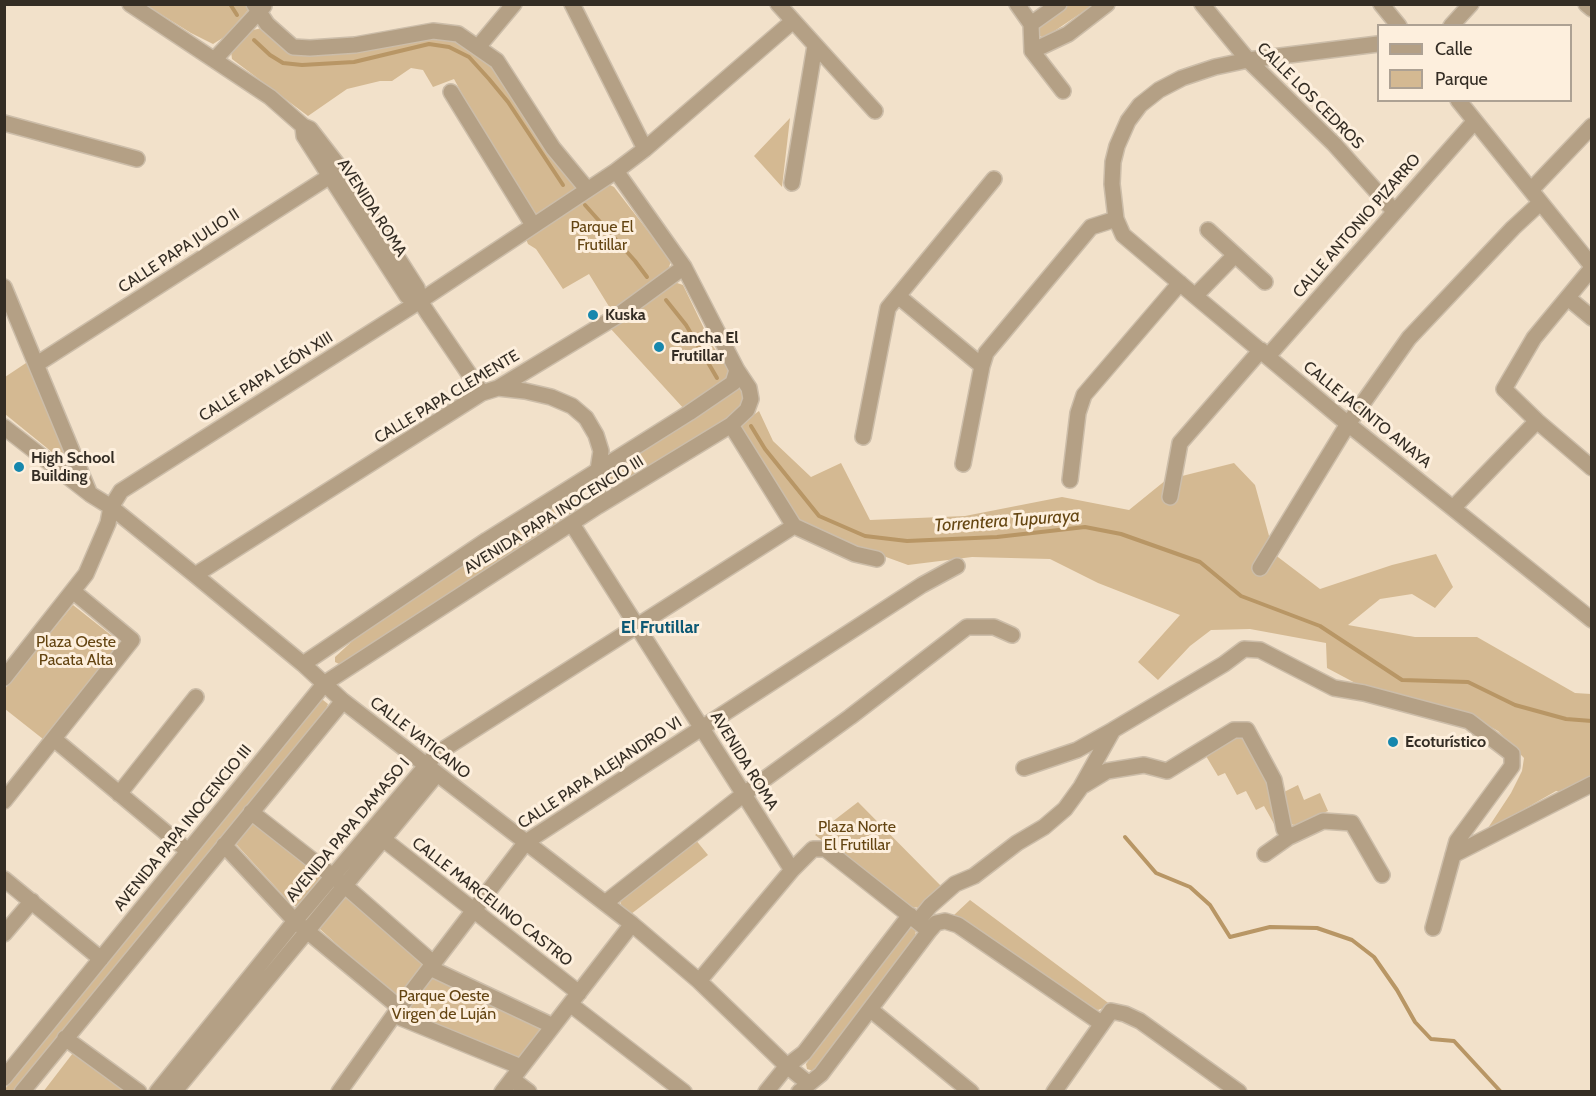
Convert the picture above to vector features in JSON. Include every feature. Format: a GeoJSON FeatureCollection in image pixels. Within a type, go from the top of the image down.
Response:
{"type":"FeatureCollection","features":[{"type":"Feature","properties":{"kind":"street","name":"AVENIDA ROMA"},"geometry":{"type":"LineString","coordinates":[[130,4],[270,97],[303,126],[310,129],[321,142],[335,172],[417,288],[420,301],[482,393]]}},
{"type":"Feature","properties":{"kind":"street"},"geometry":{"type":"LineString","coordinates":[[478,46],[514,4]]}},
{"type":"Feature","properties":{"kind":"street"},"geometry":{"type":"LineString","coordinates":[[572,4],[645,149]]}},
{"type":"Feature","properties":{"kind":"street"},"geometry":{"type":"LineString","coordinates":[[778,4],[875,111]]}},
{"type":"Feature","properties":{"kind":"street"},"geometry":{"type":"LineString","coordinates":[[1017,4],[1031,24],[1032,51],[1063,91]]}},
{"type":"Feature","properties":{"kind":"street"},"geometry":{"type":"LineString","coordinates":[[1031,24],[1059,4]]}},
{"type":"Feature","properties":{"kind":"street"},"geometry":{"type":"LineString","coordinates":[[1032,51],[1068,34],[1107,4]]}},
{"type":"Feature","properties":{"kind":"street","name":"CALLE LOS CEDROS"},"geometry":{"type":"LineString","coordinates":[[1202,4],[1248,60],[1334,144],[1394,211]]}},
{"type":"Feature","properties":{"kind":"street"},"geometry":{"type":"LineString","coordinates":[[1381,4],[1397,24]]}},
{"type":"Feature","properties":{"kind":"street"},"geometry":{"type":"LineString","coordinates":[[1453,24],[1471,4]]}},
{"type":"Feature","properties":{"kind":"street"},"geometry":{"type":"LineString","coordinates":[[1586,4],[1592,9]]}},
{"type":"Feature","properties":{"kind":"street"},"geometry":{"type":"LineString","coordinates":[[215,59],[259,7],[267,24],[293,47],[355,45],[433,31],[458,34],[497,61],[554,148],[587,189]]}},
{"type":"Feature","properties":{"kind":"street","name":"CALLE PAPA LEÓN XIII"},"geometry":{"type":"LineString","coordinates":[[4,678],[86,574],[108,523],[111,507],[121,491],[420,301],[616,171],[645,149],[793,21]]}},
{"type":"Feature","properties":{"kind":"street"},"geometry":{"type":"LineString","coordinates":[[963,464],[986,353],[1091,227],[1116,219],[1112,184],[1113,162],[1128,121],[1140,105],[1159,90],[1182,78],[1215,68],[1248,60],[1377,44]]}},
{"type":"Feature","properties":{"kind":"street"},"geometry":{"type":"LineString","coordinates":[[792,183],[815,46]]}},
{"type":"Feature","properties":{"kind":"street"},"geometry":{"type":"LineString","coordinates":[[451,92],[533,225]]}},
{"type":"Feature","properties":{"kind":"street"},"geometry":{"type":"LineString","coordinates":[[1459,102],[1592,267],[1534,338],[1504,389],[1592,468]]}},
{"type":"Feature","properties":{"kind":"street","name":"CALLE ANTONIO PIZARRO"},"geometry":{"type":"LineString","coordinates":[[1170,498],[1180,443],[1474,122]]}},
{"type":"Feature","properties":{"kind":"street"},"geometry":{"type":"LineString","coordinates":[[4,123],[137,159]]}},
{"type":"Feature","properties":{"kind":"street"},"geometry":{"type":"LineString","coordinates":[[1531,190],[1592,126]]}},
{"type":"Feature","properties":{"kind":"street"},"geometry":{"type":"LineString","coordinates":[[616,171],[684,267],[737,370]]}},
{"type":"Feature","properties":{"kind":"street","name":"CALLE PAPA JULIO II"},"geometry":{"type":"LineString","coordinates":[[37,364],[335,172]]}},
{"type":"Feature","properties":{"kind":"street"},"geometry":{"type":"LineString","coordinates":[[863,437],[888,308],[994,179]]}},
{"type":"Feature","properties":{"kind":"street"},"geometry":{"type":"LineString","coordinates":[[1260,568],[1348,424],[1409,338],[1513,228],[1540,203]]}},
{"type":"Feature","properties":{"kind":"street","name":"CALLE JACINTO ANAYA"},"geometry":{"type":"LineString","coordinates":[[1116,219],[1123,235],[1180,284],[1348,424],[1592,620]]}},
{"type":"Feature","properties":{"kind":"street"},"geometry":{"type":"LineString","coordinates":[[1208,230],[1265,282]]}},
{"type":"Feature","properties":{"kind":"street"},"geometry":{"type":"LineString","coordinates":[[1195,296],[1235,255]]}},
{"type":"Feature","properties":{"kind":"street","name":"CALLE PAPA CLEMENTE"},"geometry":{"type":"LineString","coordinates":[[195,575],[482,393],[498,388],[617,316],[684,267]]}},
{"type":"Feature","properties":{"kind":"street"},"geometry":{"type":"LineString","coordinates":[[1070,480],[1078,413],[1084,395],[1180,284]]}},
{"type":"Feature","properties":{"kind":"street"},"geometry":{"type":"LineString","coordinates":[[4,287],[90,494]]}},
{"type":"Feature","properties":{"kind":"street"},"geometry":{"type":"LineString","coordinates":[[898,296],[982,366]]}},
{"type":"Feature","properties":{"kind":"street"},"geometry":{"type":"LineString","coordinates":[[1568,298],[1592,318]]}},
{"type":"Feature","properties":{"kind":"street","name":"AVENIDA PAPA INOCENCIO III"},"geometry":{"type":"LineString","coordinates":[[4,1078],[325,682],[598,506],[731,425],[747,410],[751,399],[749,388],[737,370]]}},
{"type":"Feature","properties":{"kind":"street","name":"AVENIDA PAPA INOCENCIO III"},"geometry":{"type":"LineString","coordinates":[[303,664],[488,540],[689,413],[733,383],[737,370]]}},
{"type":"Feature","properties":{"kind":"street"},"geometry":{"type":"LineString","coordinates":[[498,388],[551,397],[572,406],[586,418],[596,435],[601,451],[598,470],[598,506]]}},
{"type":"Feature","properties":{"kind":"street"},"geometry":{"type":"LineString","coordinates":[[1453,508],[1537,421]]}},
{"type":"Feature","properties":{"kind":"street"},"geometry":{"type":"LineString","coordinates":[[731,425],[794,526],[855,554],[877,559]]}},
{"type":"Feature","properties":{"kind":"street","name":"CALLE VATICANO"},"geometry":{"type":"LineString","coordinates":[[4,427],[90,494],[111,507],[325,682],[343,701],[632,924],[699,981],[787,1066],[804,1087]]}},
{"type":"Feature","properties":{"kind":"street","name":"AVENIDA ROMA"},"geometry":{"type":"LineString","coordinates":[[572,524],[792,870]]}},
{"type":"Feature","properties":{"kind":"street","name":"AVENIDA PAPA DAMASO I"},"geometry":{"type":"LineString","coordinates":[[338,881],[383,839],[431,770],[436,754],[794,526]]}},
{"type":"Feature","properties":{"kind":"street","name":"CALLE PAPA ALEJANDRO VI"},"geometry":{"type":"LineString","coordinates":[[339,1092],[397,1011],[526,842],[922,585],[957,566]]}},
{"type":"Feature","properties":{"kind":"street"},"geometry":{"type":"LineString","coordinates":[[4,801],[132,640],[74,592]]}},
{"type":"Feature","properties":{"kind":"street"},"geometry":{"type":"LineString","coordinates":[[605,903],[744,794],[850,717],[967,627],[994,627],[1012,635]]}},
{"type":"Feature","properties":{"kind":"street"},"geometry":{"type":"LineString","coordinates":[[1024,768],[1077,750],[1224,664],[1244,649],[1260,650],[1334,688],[1364,693],[1469,721],[1512,754],[1512,766],[1457,840],[1433,928]]}},
{"type":"Feature","properties":{"kind":"street"},"geometry":{"type":"LineString","coordinates":[[119,794],[196,697]]}},
{"type":"Feature","properties":{"kind":"street"},"geometry":{"type":"LineString","coordinates":[[22,1092],[343,701]]}},
{"type":"Feature","properties":{"kind":"street"},"geometry":{"type":"LineString","coordinates":[[804,1087],[821,1074],[871,1010],[930,906],[954,884],[974,876],[1017,843],[1044,827],[1065,809],[1081,787],[1113,730]]}},
{"type":"Feature","properties":{"kind":"street"},"geometry":{"type":"LineString","coordinates":[[1081,787],[1107,771],[1144,765],[1167,771],[1234,730],[1247,730],[1274,780],[1284,829],[1289,837]]}},
{"type":"Feature","properties":{"kind":"street"},"geometry":{"type":"LineString","coordinates":[[54,739],[188,851]]}},
{"type":"Feature","properties":{"kind":"street","name":"AVENIDA PAPA DAMASO I"},"geometry":{"type":"LineString","coordinates":[[157,1092],[301,926],[431,770]]}},
{"type":"Feature","properties":{"kind":"street"},"geometry":{"type":"LineString","coordinates":[[1453,855],[1592,784]]}},
{"type":"Feature","properties":{"kind":"street"},"geometry":{"type":"LineString","coordinates":[[251,812],[338,881],[432,966],[553,1026]]}},
{"type":"Feature","properties":{"kind":"street"},"geometry":{"type":"LineString","coordinates":[[1265,854],[1289,837],[1323,821],[1352,823],[1382,875]]}},
{"type":"Feature","properties":{"kind":"street","name":"CALLE MARCELINO CASTRO"},"geometry":{"type":"LineString","coordinates":[[383,839],[474,910],[684,1092]]}},
{"type":"Feature","properties":{"kind":"street"},"geometry":{"type":"LineString","coordinates":[[224,845],[301,926],[397,1011],[517,1073],[529,1092]]}},
{"type":"Feature","properties":{"kind":"street"},"geometry":{"type":"LineString","coordinates":[[699,981],[808,852],[813,849],[825,849],[919,922],[945,921],[958,925],[1101,1023]]}},
{"type":"Feature","properties":{"kind":"street"},"geometry":{"type":"LineString","coordinates":[[4,879],[101,959]]}},
{"type":"Feature","properties":{"kind":"street"},"geometry":{"type":"LineString","coordinates":[[4,934],[32,901]]}},
{"type":"Feature","properties":{"kind":"street"},"geometry":{"type":"LineString","coordinates":[[766,1092],[787,1066],[804,1053],[919,922]]}},
{"type":"Feature","properties":{"kind":"street"},"geometry":{"type":"LineString","coordinates":[[502,1092],[632,924]]}},
{"type":"Feature","properties":{"kind":"street","name":"AVENIDA PAPA DAMASO I"},"geometry":{"type":"LineString","coordinates":[[174,1092],[301,926]]}},
{"type":"Feature","properties":{"kind":"street"},"geometry":{"type":"LineString","coordinates":[[871,1010],[971,1092]]}},
{"type":"Feature","properties":{"kind":"street"},"geometry":{"type":"LineString","coordinates":[[1054,1092],[1111,1011],[1140,1021],[1239,1092]]}},
{"type":"Feature","properties":{"kind":"street"},"geometry":{"type":"LineString","coordinates":[[65,1038],[139,1092]]}},
{"type":"Feature","properties":{"kind":"green space"},"geometry":{"type":"Polygon","coordinates":[[[247,4],[249,9],[235,25],[237,29],[213,44],[146,5],[247,4]]]}},
{"type":"Feature","properties":{"kind":"green space"},"geometry":{"type":"Polygon","coordinates":[[[1068,5],[1093,5],[1044,38],[1038,35],[1036,25],[1068,5]]]}},
{"type":"Feature","properties":{"kind":"green space"},"geometry":{"type":"Polygon","coordinates":[[[262,28],[281,47],[299,55],[333,55],[430,37],[452,38],[487,60],[580,189],[538,217],[475,118],[454,79],[433,87],[423,70],[411,68],[392,81],[380,81],[347,89],[308,116],[232,59],[231,51],[253,30],[262,28]]]}},
{"type":"Feature","properties":{"kind":"green space"},"geometry":{"type":"Polygon","coordinates":[[[790,118],[782,187],[754,156],[790,118]]]}},
{"type":"Feature","properties":{"kind":"green space","name":"Parque El Frutillar"},"geometry":{"type":"Polygon","coordinates":[[[608,184],[614,187],[671,261],[668,270],[613,313],[589,274],[563,289],[536,249],[528,244],[526,239],[608,184]]]}},
{"type":"Feature","properties":{"kind":"green space","name":"Parque El Frutillar"},"geometry":{"type":"Polygon","coordinates":[[[674,282],[683,285],[712,345],[731,371],[732,376],[685,410],[610,328],[674,282]]]}},
{"type":"Feature","properties":{"kind":"green space"},"geometry":{"type":"Polygon","coordinates":[[[29,361],[74,470],[5,414],[5,377],[29,361]]]}},
{"type":"Feature","properties":{"kind":"green space"},"geometry":{"type":"Polygon","coordinates":[[[740,386],[746,399],[736,414],[617,486],[611,483],[607,474],[740,386]]]}},
{"type":"Feature","properties":{"kind":"green space"},"geometry":{"type":"Polygon","coordinates":[[[759,411],[773,441],[811,477],[841,463],[870,520],[965,516],[1062,497],[1129,510],[1166,480],[1234,463],[1255,485],[1274,554],[1320,589],[1392,565],[1436,554],[1453,587],[1435,608],[1412,594],[1380,599],[1348,625],[1415,637],[1477,637],[1575,693],[1591,694],[1591,779],[1569,793],[1556,791],[1486,831],[1511,793],[1522,771],[1524,758],[1498,731],[1475,718],[1361,686],[1327,668],[1326,643],[1250,629],[1211,630],[1190,646],[1158,680],[1138,662],[1180,615],[1098,583],[1050,559],[972,557],[908,565],[823,534],[796,520],[739,431],[741,424],[759,411]]]}},
{"type":"Feature","properties":{"kind":"green space"},"geometry":{"type":"Polygon","coordinates":[[[584,484],[588,487],[575,513],[347,662],[339,664],[335,662],[335,657],[360,634],[584,484]]]}},
{"type":"Feature","properties":{"kind":"green space","name":"Plaza Oeste Pacata Alta"},"geometry":{"type":"Polygon","coordinates":[[[73,605],[121,643],[43,739],[5,709],[4,690],[73,605]]]}},
{"type":"Feature","properties":{"kind":"green space"},"geometry":{"type":"Polygon","coordinates":[[[323,700],[328,704],[326,709],[15,1091],[5,1092],[5,1089],[318,701],[323,700]]]}},
{"type":"Feature","properties":{"kind":"green space"},"geometry":{"type":"Polygon","coordinates":[[[1243,737],[1268,782],[1278,831],[1264,806],[1256,810],[1246,791],[1237,795],[1225,773],[1218,776],[1206,756],[1233,738],[1243,737]]]}},
{"type":"Feature","properties":{"kind":"green space"},"geometry":{"type":"Polygon","coordinates":[[[1298,785],[1304,800],[1320,793],[1328,811],[1294,825],[1288,823],[1284,792],[1298,785]]]}},
{"type":"Feature","properties":{"kind":"green space","name":"Plaza Norte El Frutillar"},"geometry":{"type":"Polygon","coordinates":[[[858,802],[942,887],[921,908],[912,907],[904,902],[815,835],[858,802]]]}},
{"type":"Feature","properties":{"kind":"green space"},"geometry":{"type":"Polygon","coordinates":[[[251,821],[322,877],[298,907],[292,905],[237,845],[236,841],[251,821]]]}},
{"type":"Feature","properties":{"kind":"green space"},"geometry":{"type":"Polygon","coordinates":[[[695,839],[708,855],[631,914],[622,907],[620,901],[623,894],[695,839]]]}},
{"type":"Feature","properties":{"kind":"green space","name":"Parque Oeste Virgen de Luján"},"geometry":{"type":"Polygon","coordinates":[[[343,897],[349,898],[424,964],[401,998],[395,997],[320,929],[319,926],[343,897]]]}},
{"type":"Feature","properties":{"kind":"green space"},"geometry":{"type":"Polygon","coordinates":[[[970,900],[1111,1005],[1098,1010],[1086,1006],[954,915],[970,900]]]}},
{"type":"Feature","properties":{"kind":"green space"},"geometry":{"type":"Polygon","coordinates":[[[912,926],[916,929],[915,937],[816,1069],[813,1071],[807,1069],[806,1064],[912,926]]]}},
{"type":"Feature","properties":{"kind":"green space","name":"Parque Oeste Virgen de Luján"},"geometry":{"type":"Polygon","coordinates":[[[433,978],[540,1028],[540,1031],[519,1058],[515,1058],[407,1013],[407,1009],[433,978]]]}},
{"type":"Feature","properties":{"kind":"green space"},"geometry":{"type":"Polygon","coordinates":[[[73,1053],[127,1092],[43,1092],[73,1053]]]}},
{"type":"Feature","properties":{"kind":"waterway","name":"Torrentera Tupuraya"},"geometry":{"type":"LineString","coordinates":[[230,4],[237,15]]}},
{"type":"Feature","properties":{"kind":"waterway","name":"Torrentera Tupuraya"},"geometry":{"type":"LineString","coordinates":[[254,40],[270,55],[283,63],[302,65],[354,62],[429,44],[449,47],[469,57],[489,79],[508,102],[563,185]]}},
{"type":"Feature","properties":{"kind":"waterway","name":"Torrentera Tupuraya"},"geometry":{"type":"LineString","coordinates":[[585,205],[647,277]]}},
{"type":"Feature","properties":{"kind":"waterway","name":"Torrentera Tupuraya"},"geometry":{"type":"LineString","coordinates":[[666,300],[686,325],[717,378]]}},
{"type":"Feature","properties":{"kind":"waterway","name":"Torrentera Tupuraya"},"geometry":{"type":"LineString","coordinates":[[751,426],[765,449],[819,516],[865,536],[907,541],[997,537],[1085,527],[1121,534],[1200,562],[1241,596],[1320,626],[1402,680],[1468,682],[1515,705],[1566,719],[1592,721]]}},
{"type":"Feature","properties":{"kind":"waterway"},"geometry":{"type":"LineString","coordinates":[[1125,837],[1156,873],[1190,887],[1210,905],[1230,937],[1270,927],[1317,928],[1352,940],[1374,957],[1397,990],[1415,1022],[1431,1039],[1454,1041],[1501,1092]]}},
{"type":"Feature","properties":{"kind":"place","name":"Kuska"},"geometry":{"type":"Point","coordinates":[593,315]}},
{"type":"Feature","properties":{"kind":"place","name":"Cancha El Frutillar"},"geometry":{"type":"Point","coordinates":[659,347]}},
{"type":"Feature","properties":{"kind":"place","name":"High School Building"},"geometry":{"type":"Point","coordinates":[19,467]}},
{"type":"Feature","properties":{"kind":"place","name":"Ecoturístico"},"geometry":{"type":"Point","coordinates":[1393,742]}},
{"type":"Feature","properties":{"kind":"district","name":"El Frutillar"},"geometry":{"type":"Point","coordinates":[660,628]}}]}
